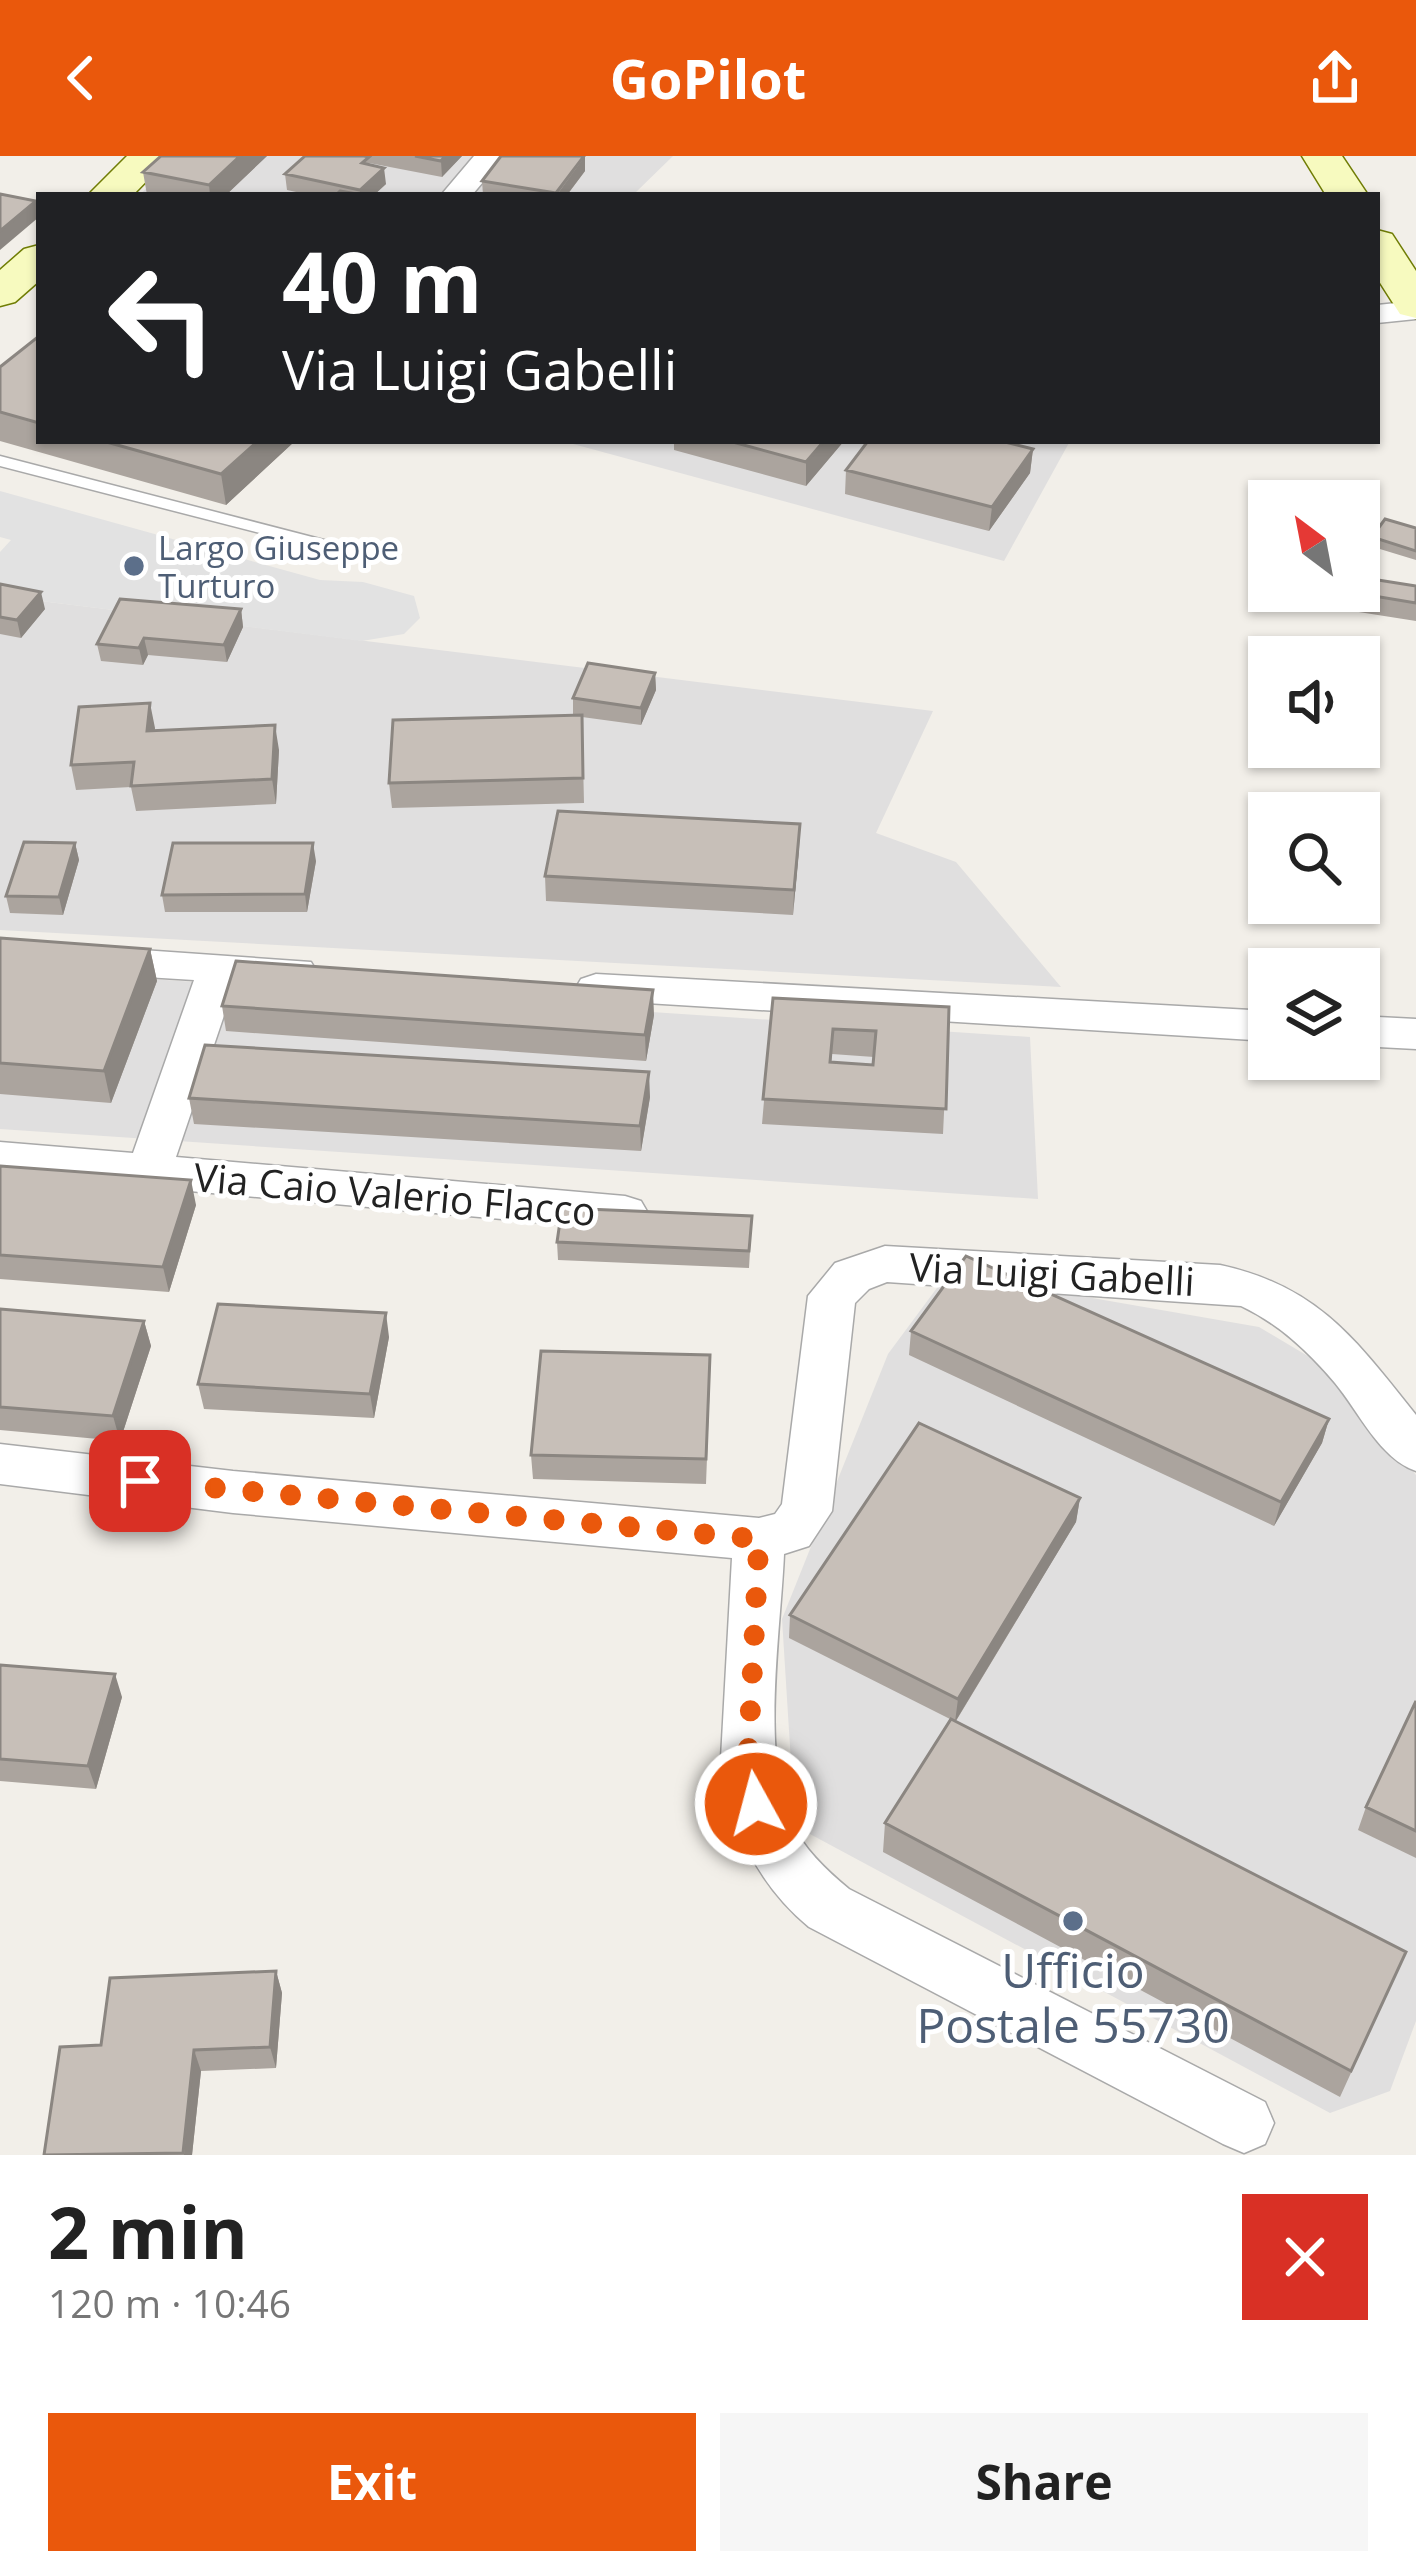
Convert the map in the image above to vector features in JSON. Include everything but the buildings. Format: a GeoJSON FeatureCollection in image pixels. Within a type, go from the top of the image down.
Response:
{"type":"FeatureCollection","features":[{"type":"Feature","properties":{"kind":"street"},"geometry":{"type":"LineString","coordinates":[[112,192],[151,156]]}},
{"type":"Feature","properties":{"kind":"street"},"geometry":{"type":"LineString","coordinates":[[458,192],[490,156]]}},
{"type":"Feature","properties":{"kind":"street"},"geometry":{"type":"LineString","coordinates":[[1322,156],[1345,192]]}},
{"type":"Feature","properties":{"kind":"street"},"geometry":{"type":"LineString","coordinates":[[1380,248],[1416,307],[1380,313]]}},
{"type":"Feature","properties":{"kind":"street"},"geometry":{"type":"LineString","coordinates":[[0,293],[36,261]]}},
{"type":"Feature","properties":{"kind":"street"},"geometry":{"type":"LineString","coordinates":[[0,954],[338,975]]}},
{"type":"Feature","properties":{"kind":"street","name":"Via Caio Valerio Flacco"},"geometry":{"type":"LineString","coordinates":[[149,1172],[219,968]]}},
{"type":"Feature","properties":{"kind":"street"},"geometry":{"type":"LineString","coordinates":[[553,987],[1248,1025]]}},
{"type":"Feature","properties":{"kind":"street"},"geometry":{"type":"LineString","coordinates":[[1380,1032],[1416,1034]]}},
{"type":"Feature","properties":{"kind":"street","name":"Via Caio Valerio Flacco"},"geometry":{"type":"LineString","coordinates":[[0,1158],[641,1215]]}},
{"type":"Feature","properties":{"kind":"street","name":"Via Luigi Gabelli"},"geometry":{"type":"LineString","coordinates":[[759,1539],[791,1531],[807,1510],[832,1296],[852,1276],[885,1264],[1220,1282],[1255,1290],[1304,1319],[1416,1451]]}},
{"type":"Feature","properties":{"kind":"street"},"geometry":{"type":"LineString","coordinates":[[0,1464],[233,1492],[759,1539],[750,1785],[764,1825],[801,1885],[829,1908],[1244,2123]]}},
{"type":"Feature","properties":{"kind":"lane"},"geometry":{"type":"LineString","coordinates":[[0,461],[341,549]]}},
{"type":"Feature","properties":{"kind":"shaded area"},"geometry":{"type":"Polygon","coordinates":[[[183,156],[474,156],[442,192],[142,192],[183,156]]]}},
{"type":"Feature","properties":{"kind":"shaded area"},"geometry":{"type":"Polygon","coordinates":[[[503,156],[673,156],[636,192],[473,192],[503,156]]]}},
{"type":"Feature","properties":{"kind":"shaded area"},"geometry":{"type":"Polygon","coordinates":[[[573,444],[1068,444],[1004,561],[573,444]]]}},
{"type":"Feature","properties":{"kind":"shaded area","name":"Largo Giuseppe Turturo"},"geometry":{"type":"Polygon","coordinates":[[[0,491],[320,580],[363,582],[414,596],[420,618],[404,634],[362,641],[0,596],[0,552],[11,540],[0,537],[0,491]]]}},
{"type":"Feature","properties":{"kind":"shaded area"},"geometry":{"type":"Polygon","coordinates":[[[0,596],[933,711],[876,833],[956,862],[1061,987],[0,930],[0,596]]]}},
{"type":"Feature","properties":{"kind":"shaded area"},"geometry":{"type":"Polygon","coordinates":[[[0,969],[1030,1037],[1038,1199],[0,1129],[0,969]]]}},
{"type":"Feature","properties":{"kind":"shaded area"},"geometry":{"type":"Polygon","coordinates":[[[948,1273],[1259,1327],[1328,1368],[1416,1475],[1416,2021],[1390,2091],[1330,2113],[795,1826],[782,1619],[888,1354],[948,1273]]]}},
{"type":"Feature","properties":{"kind":"place","name":"Largo Giuseppe Turturo"},"geometry":{"type":"Point","coordinates":[134,566]}},
{"type":"Feature","properties":{"kind":"place","name":"Ufficio Postale 55730"},"geometry":{"type":"Point","coordinates":[1073,1921]}},
{"type":"Feature","properties":{"kind":"route"},"geometry":{"type":"LineString","coordinates":[[140,1481],[759,1539],[748,1758],[756,1804]]}}]}
